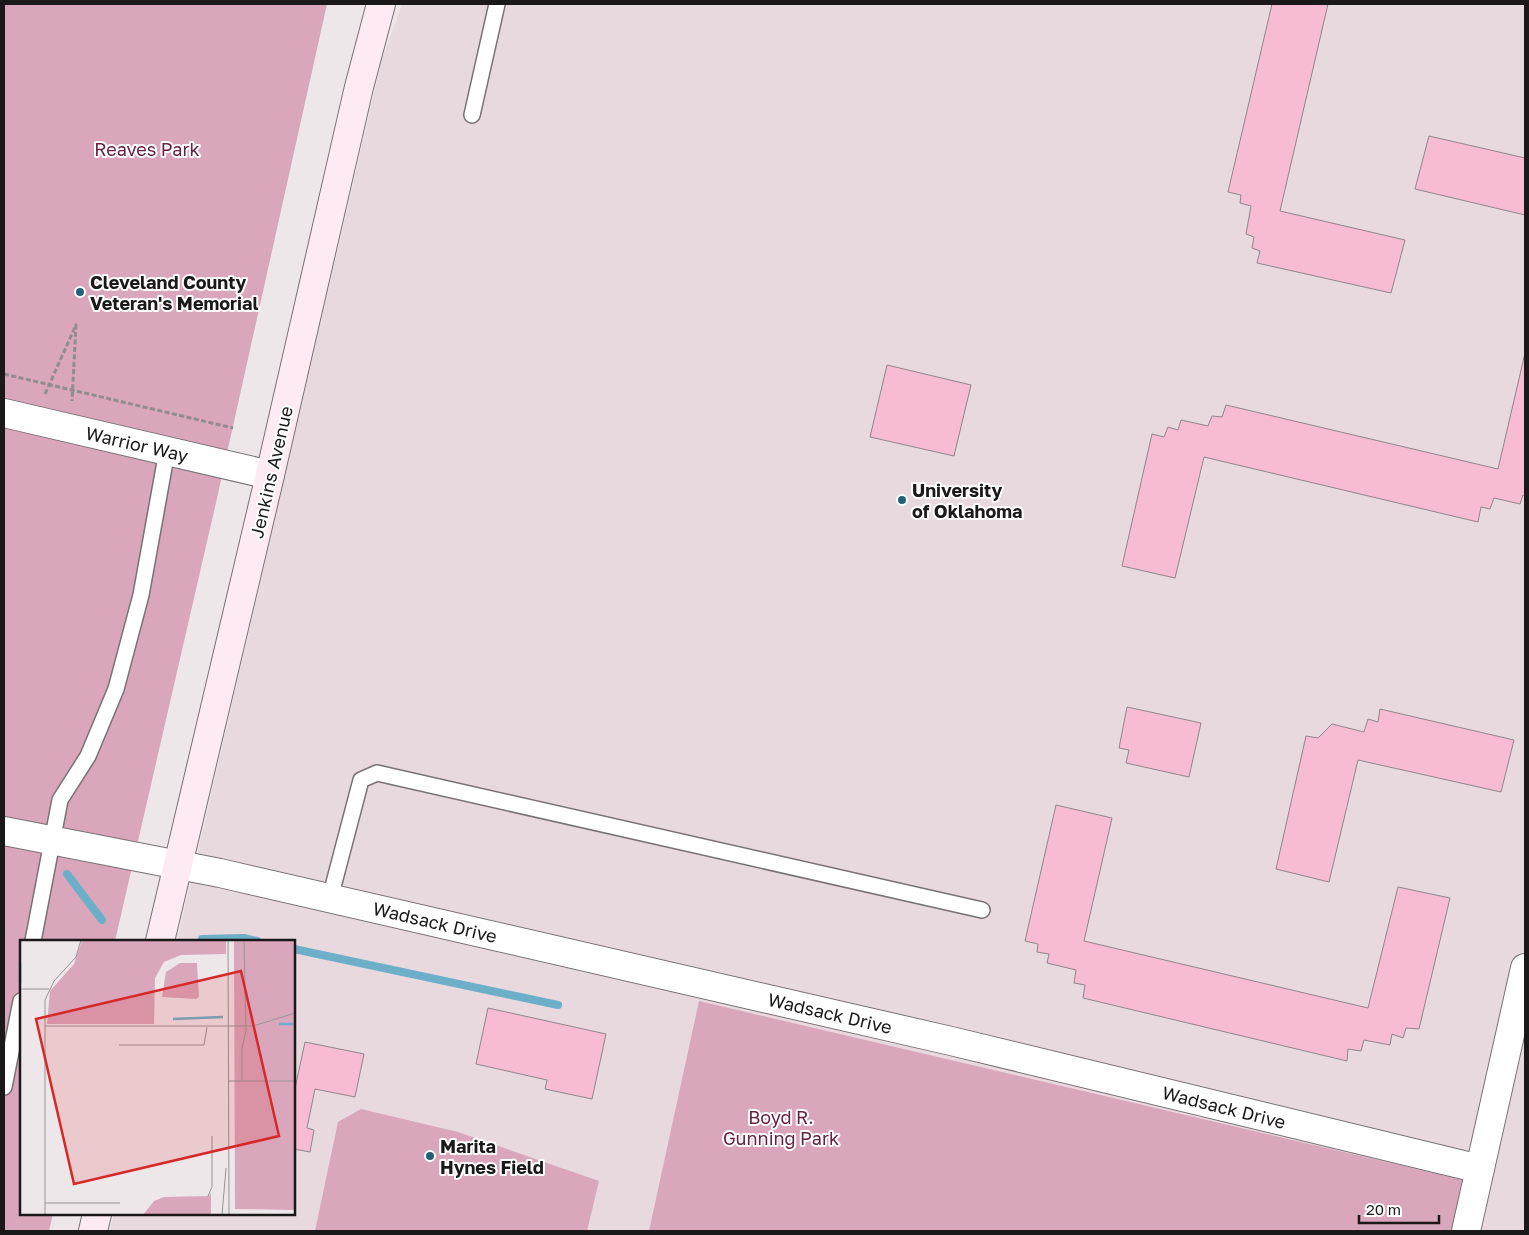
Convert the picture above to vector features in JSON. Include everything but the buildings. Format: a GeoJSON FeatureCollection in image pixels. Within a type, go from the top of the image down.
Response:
{"type":"FeatureCollection","features":[{"type":"Feature","properties":{"kind":"street","name":"Jenkins Avenue"},"geometry":{"type":"LineString","coordinates":[[160,940],[359,87],[381,4]]}},
{"type":"Feature","properties":{"kind":"street","name":"Warrior Way"},"geometry":{"type":"LineString","coordinates":[[4,413],[270,475]]}},
{"type":"Feature","properties":{"kind":"street","name":"Wadsack Drive"},"geometry":{"type":"LineString","coordinates":[[4,831],[178,864],[330,898],[952,1041],[1480,1170]]}},
{"type":"Feature","properties":{"kind":"street"},"geometry":{"type":"LineString","coordinates":[[1466,1231],[1525,968]]}},
{"type":"Feature","properties":{"kind":"street"},"geometry":{"type":"LineString","coordinates":[[93,1231],[97,1215]]}},
{"type":"Feature","properties":{"kind":"lane"},"geometry":{"type":"LineString","coordinates":[[472,115],[497,4]]}},
{"type":"Feature","properties":{"kind":"lane"},"geometry":{"type":"LineString","coordinates":[[33,940],[60,800],[88,756],[116,689],[142,595],[167,451]]}},
{"type":"Feature","properties":{"kind":"lane"},"geometry":{"type":"LineString","coordinates":[[330,898],[362,780],[377,773],[982,910]]}},
{"type":"Feature","properties":{"kind":"lane"},"geometry":{"type":"LineString","coordinates":[[4,1088],[20,1006]]}},
{"type":"Feature","properties":{"kind":"path"},"geometry":{"type":"LineString","coordinates":[[34,420],[76,325],[70,429]]}},
{"type":"Feature","properties":{"kind":"path"},"geometry":{"type":"LineString","coordinates":[[4,374],[233,428]]}},
{"type":"Feature","properties":{"kind":"shaded area","name":"University of Oklahoma"},"geometry":{"type":"Polygon","coordinates":[[[402,4],[1525,4],[1525,1231],[110,1231],[114,1215],[295,1215],[295,940],[177,940],[382,59],[402,4]]]}},
{"type":"Feature","properties":{"kind":"green space","name":"Reaves Park"},"geometry":{"type":"Polygon","coordinates":[[[4,4],[327,4],[215,507],[115,940],[20,940],[20,1215],[53,1215],[49,1231],[4,1231],[4,4]]]}},
{"type":"Feature","properties":{"kind":"green space","name":"Boyd R. Gunning Park"},"geometry":{"type":"Polygon","coordinates":[[[699,1001],[1463,1180],[1452,1231],[649,1231],[699,1001]]]}},
{"type":"Feature","properties":{"kind":"green space","name":"Marita Hynes Field"},"geometry":{"type":"Polygon","coordinates":[[[361,1109],[458,1132],[599,1181],[587,1231],[315,1231],[338,1122],[361,1109]]]}},
{"type":"Feature","properties":{"kind":"waterway"},"geometry":{"type":"LineString","coordinates":[[67,874],[102,920]]}},
{"type":"Feature","properties":{"kind":"waterway"},"geometry":{"type":"LineString","coordinates":[[202,939],[244,938],[253,940]]}},
{"type":"Feature","properties":{"kind":"waterway"},"geometry":{"type":"LineString","coordinates":[[295,949],[558,1005]]}},
{"type":"Feature","properties":{"kind":"place","name":"Cleveland County Veteran's Memorial"},"geometry":{"type":"Point","coordinates":[80,292]}},
{"type":"Feature","properties":{"kind":"place","name":"University of Oklahoma"},"geometry":{"type":"Point","coordinates":[902,500]}},
{"type":"Feature","properties":{"kind":"place","name":"Marita Hynes Field"},"geometry":{"type":"Point","coordinates":[430,1156]}}]}
